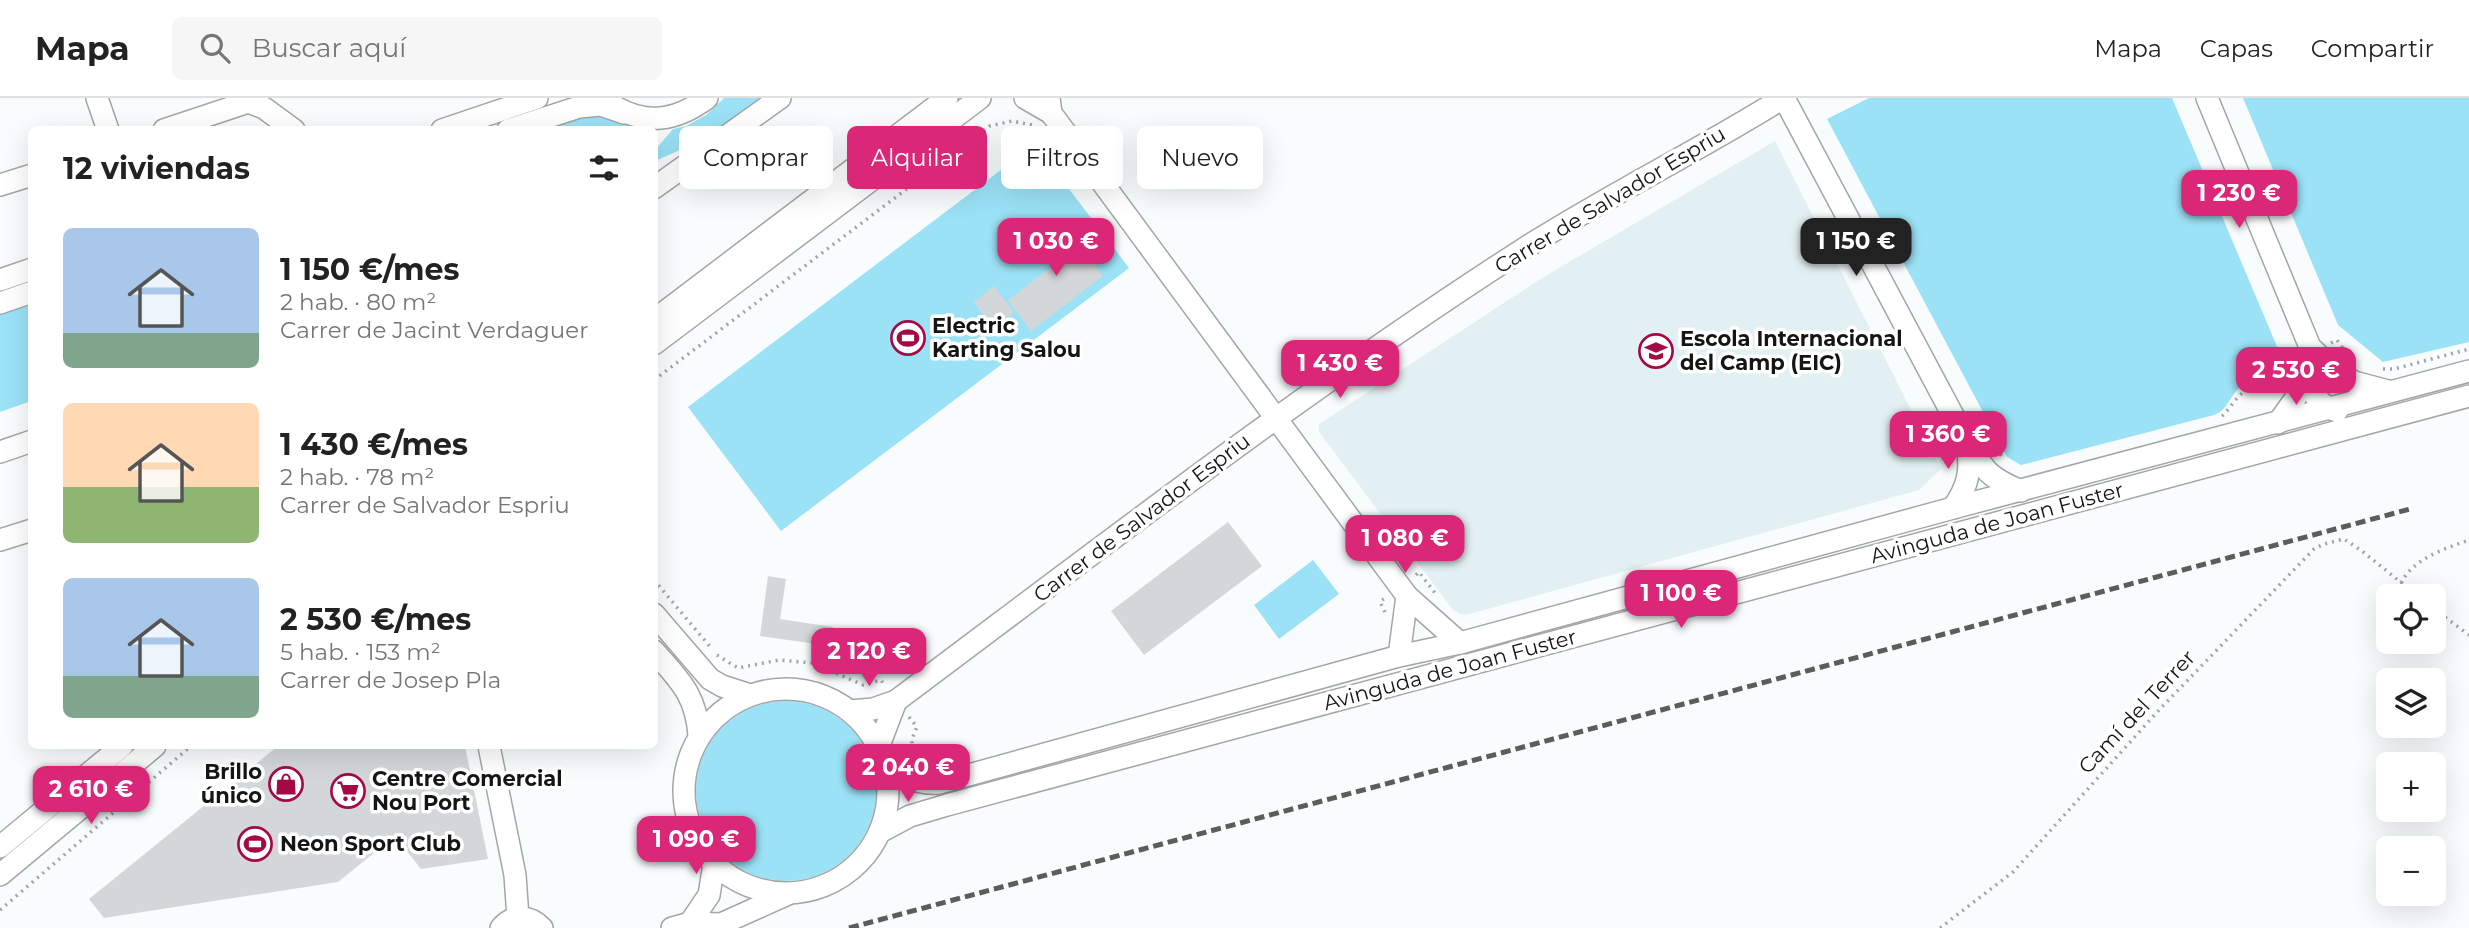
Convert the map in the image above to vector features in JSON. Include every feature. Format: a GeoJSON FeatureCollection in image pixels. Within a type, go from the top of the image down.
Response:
{"type":"FeatureCollection","features":[{"type":"Feature","properties":{"kind":"street"},"geometry":{"type":"LineString","coordinates":[[97,98],[107,126]]}},
{"type":"Feature","properties":{"kind":"street"},"geometry":{"type":"LineString","coordinates":[[454,126],[537,98]]}},
{"type":"Feature","properties":{"kind":"street"},"geometry":{"type":"LineString","coordinates":[[603,98],[624,113]]}},
{"type":"Feature","properties":{"kind":"street"},"geometry":{"type":"LineString","coordinates":[[658,185],[780,98]]}},
{"type":"Feature","properties":{"kind":"street"},"geometry":{"type":"LineString","coordinates":[[658,317],[947,98]]}},
{"type":"Feature","properties":{"kind":"street"},"geometry":{"type":"LineString","coordinates":[[658,341],[980,98]]}},
{"type":"Feature","properties":{"kind":"street"},"geometry":{"type":"LineString","coordinates":[[1025,98],[1050,106],[1407,596],[1460,643]]}},
{"type":"Feature","properties":{"kind":"street"},"geometry":{"type":"LineString","coordinates":[[1784,98],[1965,438],[1992,477],[2021,491]]}},
{"type":"Feature","properties":{"kind":"street","name":"Carrer de Salvador Espriu"},"geometry":{"type":"LineString","coordinates":[[850,711],[873,709],[896,701],[1276,419],[1524,249],[1784,98]]}},
{"type":"Feature","properties":{"kind":"street"},"geometry":{"type":"LineString","coordinates":[[2207,98],[2310,349],[2332,367],[2363,386],[2392,392]]}},
{"type":"Feature","properties":{"kind":"street"},"geometry":{"type":"LineString","coordinates":[[176,126],[248,102],[264,107],[289,126]]}},
{"type":"Feature","properties":{"kind":"street"},"geometry":{"type":"LineString","coordinates":[[520,126],[579,107],[601,106],[646,118],[669,118],[699,104]]}},
{"type":"Feature","properties":{"kind":"street"},"geometry":{"type":"LineString","coordinates":[[658,128],[699,104]]}},
{"type":"Feature","properties":{"kind":"street"},"geometry":{"type":"LineString","coordinates":[[0,186],[28,176]]}},
{"type":"Feature","properties":{"kind":"street"},"geometry":{"type":"LineString","coordinates":[[0,279],[28,270]]}},
{"type":"Feature","properties":{"kind":"street"},"geometry":{"type":"LineString","coordinates":[[0,303],[28,293]]}},
{"type":"Feature","properties":{"kind":"street"},"geometry":{"type":"LineString","coordinates":[[2278,423],[2295,399],[2310,349]]}},
{"type":"Feature","properties":{"kind":"street"},"geometry":{"type":"LineString","coordinates":[[2124,488],[2198,457],[2301,429],[2315,421],[2327,409],[2331,396],[2332,367]]}},
{"type":"Feature","properties":{"kind":"street","name":"Avinguda de Joan Fuster"},"geometry":{"type":"LineString","coordinates":[[886,770],[927,785],[940,783],[1399,656],[1460,643],[2469,371]]}},
{"type":"Feature","properties":{"kind":"street"},"geometry":{"type":"LineString","coordinates":[[2303,377],[2312,393],[2327,409],[2342,413],[2362,412],[2446,392],[2469,394]]}},
{"type":"Feature","properties":{"kind":"street","name":"Avinguda de Joan Fuster"},"geometry":{"type":"LineString","coordinates":[[880,832],[909,816],[2469,394]]}},
{"type":"Feature","properties":{"kind":"street"},"geometry":{"type":"LineString","coordinates":[[1953,508],[1963,494],[1969,477],[1970,459],[1965,438]]}},
{"type":"Feature","properties":{"kind":"street"},"geometry":{"type":"LineString","coordinates":[[0,452],[28,442]]}},
{"type":"Feature","properties":{"kind":"street"},"geometry":{"type":"LineString","coordinates":[[0,540],[28,531]]}},
{"type":"Feature","properties":{"kind":"street"},"geometry":{"type":"LineString","coordinates":[[1399,656],[1407,596]]}},
{"type":"Feature","properties":{"kind":"street"},"geometry":{"type":"LineString","coordinates":[[658,619],[710,679],[750,695]]}},
{"type":"Feature","properties":{"kind":"street"},"geometry":{"type":"LineString","coordinates":[[658,655],[693,699],[698,714],[699,735]]}},
{"type":"Feature","properties":{"kind":"street"},"geometry":{"type":"LineString","coordinates":[[681,926],[721,924],[788,894],[821,888],[836,881],[862,860],[880,832],[888,801],[886,770],[878,748],[866,728],[850,711],[831,699],[810,691],[779,689],[750,695],[713,718],[699,735],[686,767],[684,802],[694,836],[714,864],[748,886],[788,894]]}},
{"type":"Feature","properties":{"kind":"street"},"geometry":{"type":"LineString","coordinates":[[878,748],[896,701]]}},
{"type":"Feature","properties":{"kind":"street"},"geometry":{"type":"LineString","coordinates":[[0,847],[118,749]]}},
{"type":"Feature","properties":{"kind":"street"},"geometry":{"type":"LineString","coordinates":[[0,875],[151,749]]}},
{"type":"Feature","properties":{"kind":"street"},"geometry":{"type":"LineString","coordinates":[[490,749],[515,875],[510,923],[535,921],[542,928]]}},
{"type":"Feature","properties":{"kind":"street"},"geometry":{"type":"LineString","coordinates":[[681,926],[709,895],[714,864]]}},
{"type":"Feature","properties":{"kind":"path"},"geometry":{"type":"LineString","coordinates":[[658,377],[990,126],[1012,121],[1036,126],[1050,106]]}},
{"type":"Feature","properties":{"kind":"path"},"geometry":{"type":"LineString","coordinates":[[2214,419],[2229,410],[2247,389],[2274,377],[2284,361],[2310,349],[2337,341],[2347,354],[2356,360]]}},
{"type":"Feature","properties":{"kind":"path"},"geometry":{"type":"LineString","coordinates":[[2379,369],[2394,369],[2469,349]]}},
{"type":"Feature","properties":{"kind":"path"},"geometry":{"type":"LineString","coordinates":[[1985,423],[2005,462]]}},
{"type":"Feature","properties":{"kind":"path","name":"Camí del Terrer"},"geometry":{"type":"LineString","coordinates":[[1940,928],[2013,872],[2158,710],[2314,549],[2344,539],[2401,583]]}},
{"type":"Feature","properties":{"kind":"path"},"geometry":{"type":"LineString","coordinates":[[2401,583],[2407,570],[2420,561],[2469,540]]}},
{"type":"Feature","properties":{"kind":"path"},"geometry":{"type":"LineString","coordinates":[[658,585],[719,657],[738,668],[779,660],[791,661],[813,663],[863,685],[881,680]]}},
{"type":"Feature","properties":{"kind":"path"},"geometry":{"type":"LineString","coordinates":[[2446,618],[2469,635]]}},
{"type":"Feature","properties":{"kind":"path"},"geometry":{"type":"LineString","coordinates":[[0,909],[187,749]]}},
{"type":"Feature","properties":{"kind":"shaded area"},"geometry":{"type":"Polygon","coordinates":[[[724,98],[764,98],[723,126],[686,126],[706,115],[724,98]]]}},
{"type":"Feature","properties":{"kind":"shaded area"},"geometry":{"type":"Polygon","coordinates":[[[1869,98],[2172,98],[2281,356],[2277,364],[2269,373],[2241,386],[2223,409],[2214,415],[2021,465],[2007,457],[1827,119],[1869,98]]]}},
{"type":"Feature","properties":{"kind":"shaded area"},"geometry":{"type":"Polygon","coordinates":[[[2243,98],[2469,98],[2469,342],[2383,362],[2338,325],[2243,98]]]}},
{"type":"Feature","properties":{"kind":"shaded area"},"geometry":{"type":"Polygon","coordinates":[[[578,115],[595,115],[633,126],[548,126],[578,115]]]}},
{"type":"Feature","properties":{"kind":"shaded area"},"geometry":{"type":"Polygon","coordinates":[[[679,128],[679,150],[658,160],[658,146],[673,129],[679,128]]]}},
{"type":"Feature","properties":{"kind":"shaded area","name":"Escola Internacional del Camp (EIC)"},"geometry":{"type":"Polygon","coordinates":[[[1775,141],[1941,469],[1919,490],[1466,615],[1453,610],[1319,432],[1319,424],[1542,278],[1775,141]]]}},
{"type":"Feature","properties":{"kind":"shaded area","name":"Electric Karting Salou"},"geometry":{"type":"Polygon","coordinates":[[[1001,170],[1001,189],[1069,189],[1129,268],[781,531],[688,407],[976,189],[987,189],[987,180],[1001,170]]]}},
{"type":"Feature","properties":{"kind":"shaded area"},"geometry":{"type":"Polygon","coordinates":[[[28,301],[28,402],[0,412],[0,310],[28,301]]]}},
{"type":"Feature","properties":{"kind":"shaded area"},"geometry":{"type":"Polygon","coordinates":[[[1313,560],[1339,594],[1279,639],[1254,605],[1313,560]]]}},
{"type":"Feature","properties":{"kind":"shaded area"},"geometry":{"type":"Polygon","coordinates":[[[786,701],[804,702],[821,708],[850,727],[869,756],[875,773],[875,809],[869,826],[850,855],[821,874],[804,880],[786,881],[768,880],[751,874],[722,855],[703,826],[697,809],[696,791],[697,773],[703,756],[722,727],[751,708],[768,702],[786,701]]]}},
{"type":"Feature","properties":{"kind":"building"},"geometry":{"type":"Polygon","coordinates":[[[1061,220],[1103,276],[1031,331],[1008,300],[1054,265],[1035,240],[1061,220]]]}},
{"type":"Feature","properties":{"kind":"building"},"geometry":{"type":"Polygon","coordinates":[[[994,286],[1014,312],[993,328],[974,302],[994,286]]]}},
{"type":"Feature","properties":{"kind":"building"},"geometry":{"type":"Polygon","coordinates":[[[1228,522],[1262,566],[1144,655],[1111,611],[1228,522]]]}},
{"type":"Feature","properties":{"kind":"building"},"geometry":{"type":"Polygon","coordinates":[[[768,576],[786,579],[780,619],[833,627],[830,646],[760,636],[768,576]]]}},
{"type":"Feature","properties":{"kind":"building","name":"Centre Comercial Nou Port"},"geometry":{"type":"Polygon","coordinates":[[[274,749],[466,749],[488,859],[421,869],[395,836],[338,882],[104,918],[89,899],[274,749]]]}},
{"type":"Feature","properties":{"kind":"railway"},"geometry":{"type":"LineString","coordinates":[[849,928],[2410,509]]}},
{"type":"Feature","properties":{"kind":"place","name":"Electric Karting Salou"},"geometry":{"type":"Point","coordinates":[908,338]}},
{"type":"Feature","properties":{"kind":"place","name":"Escola Internacional del Camp (EIC)"},"geometry":{"type":"Point","coordinates":[1656,351]}},
{"type":"Feature","properties":{"kind":"place","name":"Brillo único"},"geometry":{"type":"Point","coordinates":[286,784]}},
{"type":"Feature","properties":{"kind":"place","name":"Centre Comercial Nou Port"},"geometry":{"type":"Point","coordinates":[348,791]}},
{"type":"Feature","properties":{"kind":"place","name":"Neon Sport Club"},"geometry":{"type":"Point","coordinates":[255,844]}}]}
